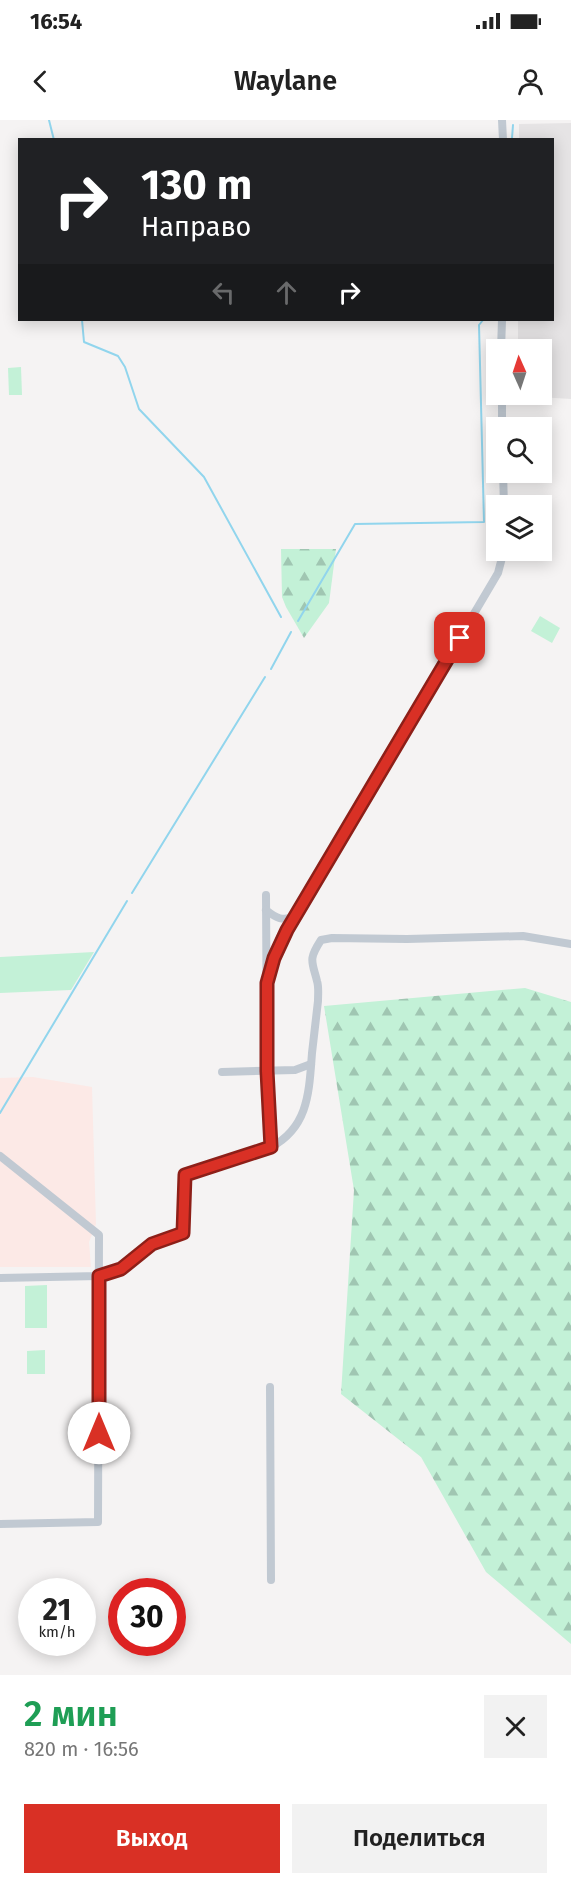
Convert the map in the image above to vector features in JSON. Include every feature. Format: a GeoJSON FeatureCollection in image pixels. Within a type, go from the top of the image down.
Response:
{"type":"FeatureCollection","features":[{"type":"Feature","properties":{"kind":"street"},"geometry":{"type":"LineString","coordinates":[[502,120],[502,138]]}},
{"type":"Feature","properties":{"kind":"street"},"geometry":{"type":"LineString","coordinates":[[501,339],[502,321]]}},
{"type":"Feature","properties":{"kind":"street"},"geometry":{"type":"LineString","coordinates":[[267,983],[280,944],[498,573],[501,561]]}},
{"type":"Feature","properties":{"kind":"street"},"geometry":{"type":"LineString","coordinates":[[266,895],[267,1071],[271,1147]]}},
{"type":"Feature","properties":{"kind":"street"},"geometry":{"type":"LineString","coordinates":[[266,910],[278,918],[289,919],[296,916]]}},
{"type":"Feature","properties":{"kind":"street"},"geometry":{"type":"LineString","coordinates":[[0,1278],[99,1276],[121,1269],[152,1244],[183,1233],[185,1175],[271,1147],[284,1140],[297,1125],[308,1100],[318,1001],[318,985],[311,960],[321,940],[523,936],[571,944]]}},
{"type":"Feature","properties":{"kind":"street"},"geometry":{"type":"LineString","coordinates":[[222,1072],[295,1070],[311,1064]]}},
{"type":"Feature","properties":{"kind":"street"},"geometry":{"type":"LineString","coordinates":[[0,1156],[99,1235],[98,1522],[0,1524]]}},
{"type":"Feature","properties":{"kind":"street"},"geometry":{"type":"LineString","coordinates":[[270,1387],[271,1580]]}},
{"type":"Feature","properties":{"kind":"shaded area"},"geometry":{"type":"Polygon","coordinates":[[[571,123],[571,399],[552,398],[552,339],[518,339],[518,321],[554,321],[554,138],[519,138],[519,124],[571,123]]]}},
{"type":"Feature","properties":{"kind":"shaded area"},"geometry":{"type":"Polygon","coordinates":[[[33,1077],[92,1087],[96,1224],[89,1242],[91,1267],[0,1267],[0,1078],[33,1077]]]}},
{"type":"Feature","properties":{"kind":"green space"},"geometry":{"type":"Polygon","coordinates":[[[21,367],[22,395],[9,395],[8,368],[21,367]]]}},
{"type":"Feature","properties":{"kind":"green space"},"geometry":{"type":"Polygon","coordinates":[[[281,549],[336,549],[329,603],[304,638],[282,597],[281,549]]]}},
{"type":"Feature","properties":{"kind":"green space"},"geometry":{"type":"Polygon","coordinates":[[[540,616],[560,628],[552,643],[531,631],[540,616]]]}},
{"type":"Feature","properties":{"kind":"green space"},"geometry":{"type":"Polygon","coordinates":[[[94,952],[71,990],[0,993],[0,957],[94,952]]]}},
{"type":"Feature","properties":{"kind":"green space"},"geometry":{"type":"Polygon","coordinates":[[[525,988],[571,1002],[571,1644],[486,1572],[421,1457],[341,1394],[354,1190],[324,1006],[525,988]]]}},
{"type":"Feature","properties":{"kind":"green space"},"geometry":{"type":"Polygon","coordinates":[[[47,1285],[47,1328],[25,1328],[25,1286],[47,1285]]]}},
{"type":"Feature","properties":{"kind":"green space"},"geometry":{"type":"Polygon","coordinates":[[[45,1350],[45,1374],[27,1374],[27,1351],[45,1350]]]}},
{"type":"Feature","properties":{"kind":"waterway"},"geometry":{"type":"LineString","coordinates":[[49,120],[54,138]]}},
{"type":"Feature","properties":{"kind":"waterway"},"geometry":{"type":"LineString","coordinates":[[512,138],[513,125]]}},
{"type":"Feature","properties":{"kind":"waterway"},"geometry":{"type":"LineString","coordinates":[[82,321],[84,342],[118,356],[125,367],[139,409],[204,477],[281,617]]}},
{"type":"Feature","properties":{"kind":"waterway"},"geometry":{"type":"LineString","coordinates":[[298,621],[355,524],[484,522],[479,325],[482,321]]}},
{"type":"Feature","properties":{"kind":"waterway"},"geometry":{"type":"LineString","coordinates":[[271,669],[291,632]]}},
{"type":"Feature","properties":{"kind":"waterway"},"geometry":{"type":"LineString","coordinates":[[132,893],[265,677]]}},
{"type":"Feature","properties":{"kind":"waterway"},"geometry":{"type":"LineString","coordinates":[[0,1113],[127,901]]}},
{"type":"Feature","properties":{"kind":"route"},"geometry":{"type":"LineString","coordinates":[[99,1433],[99,1276],[121,1269],[152,1244],[183,1233],[185,1175],[271,1147],[267,1071],[267,983],[270,969],[287,930],[460,638]]}}]}
